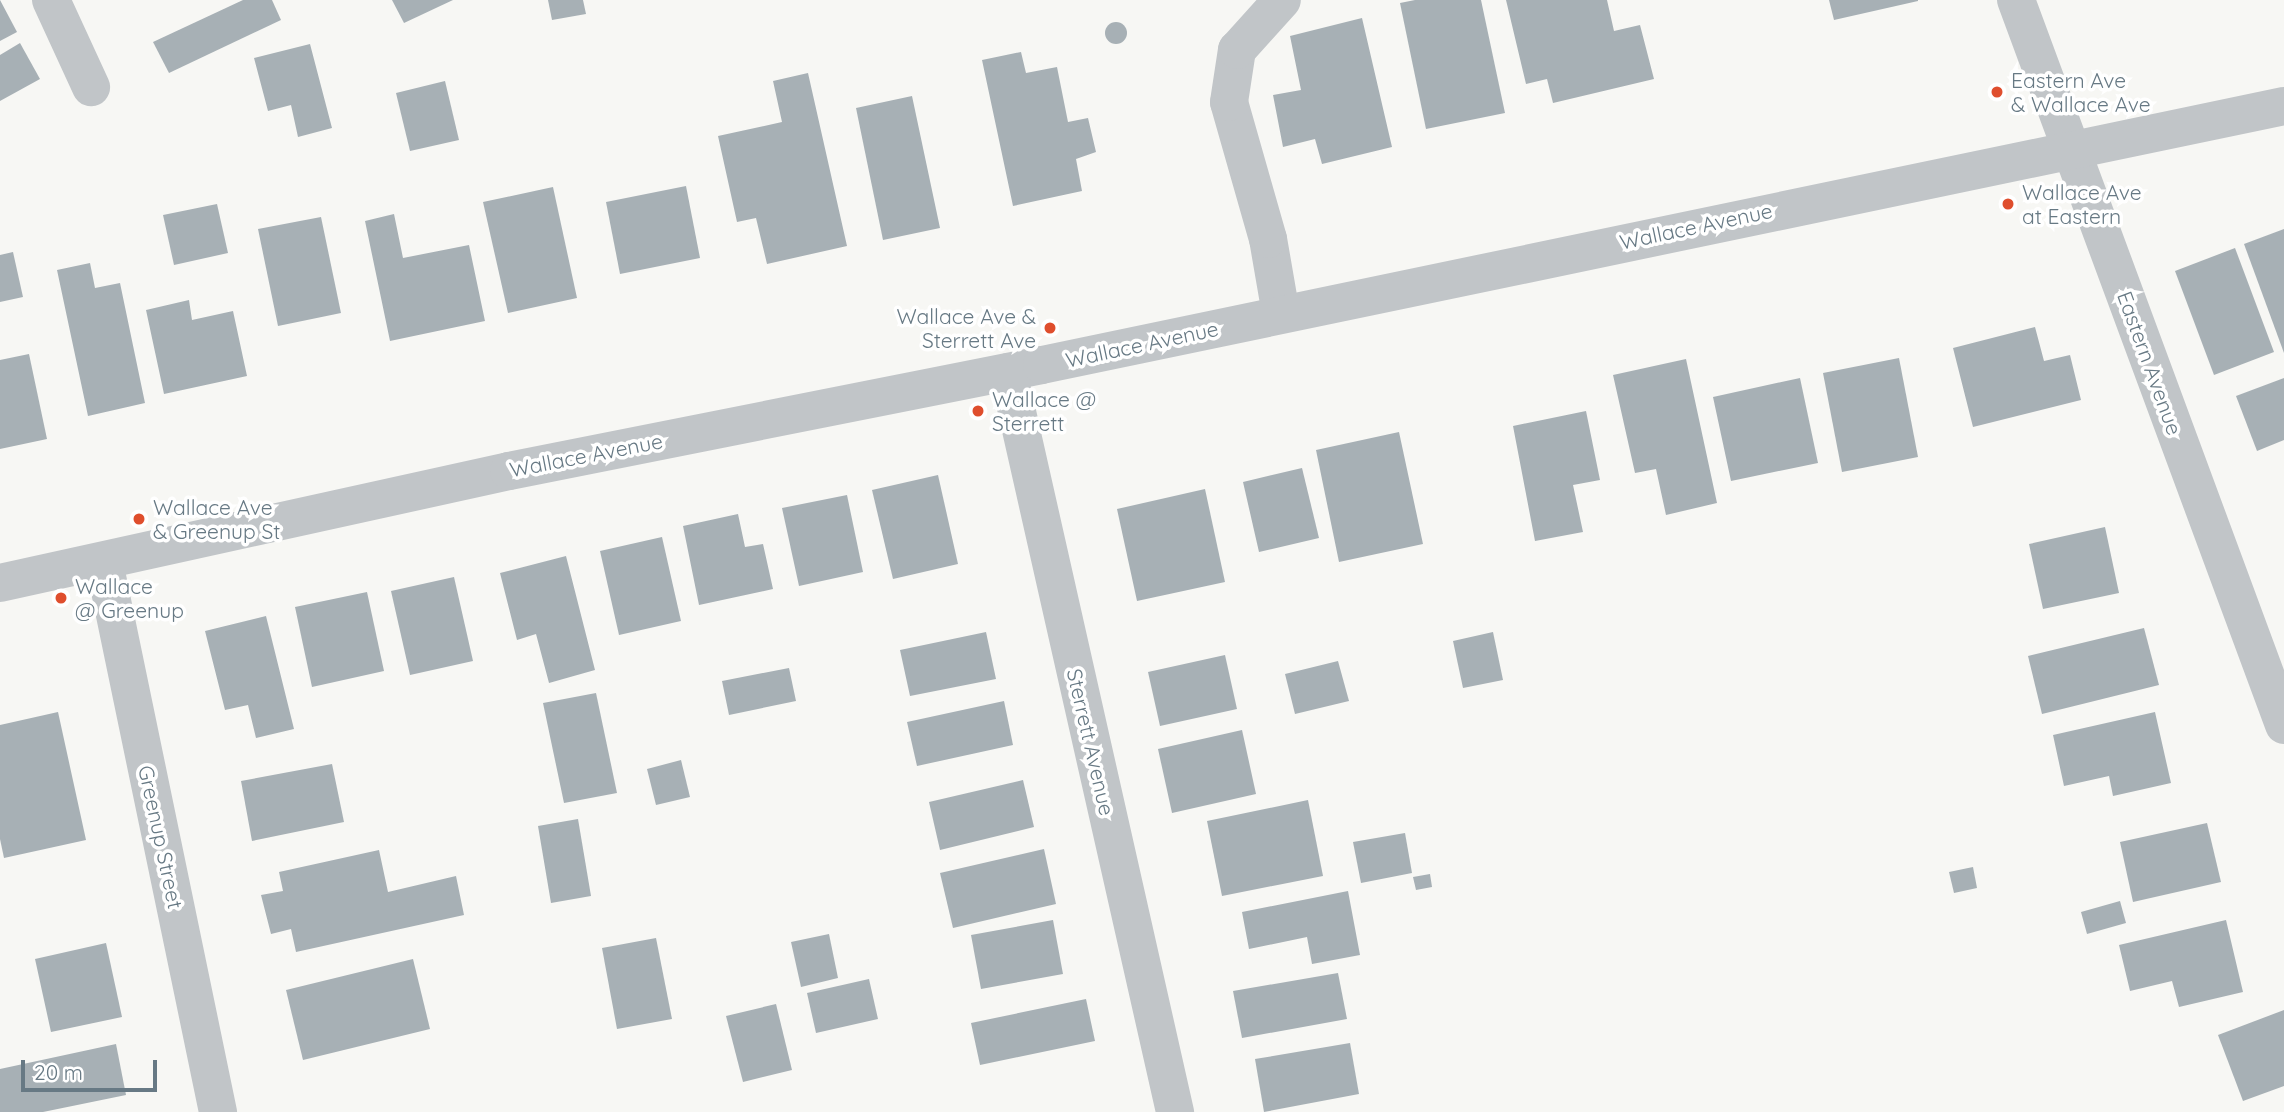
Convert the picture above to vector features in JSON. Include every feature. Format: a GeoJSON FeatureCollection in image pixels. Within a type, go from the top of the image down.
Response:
{"type":"FeatureCollection","features":[{"type":"Feature","properties":{"kind":"street"},"geometry":{"type":"LineString","coordinates":[[51,0],[91,87]]}},
{"type":"Feature","properties":{"kind":"street"},"geometry":{"type":"LineString","coordinates":[[1281,314],[1268,239],[1229,102],[1237,50],[1282,0]]}},
{"type":"Feature","properties":{"kind":"street","name":"Eastern Avenue"},"geometry":{"type":"LineString","coordinates":[[2015,0],[2284,725]]}},
{"type":"Feature","properties":{"kind":"street","name":"Wallace Avenue"},"geometry":{"type":"LineString","coordinates":[[0,583],[509,471],[1008,372],[1825,198],[2073,152],[2284,106]]}},
{"type":"Feature","properties":{"kind":"street","name":"Sterrett Avenue"},"geometry":{"type":"LineString","coordinates":[[1008,372],[1175,1112]]}},
{"type":"Feature","properties":{"kind":"street","name":"Greenup Street"},"geometry":{"type":"LineString","coordinates":[[104,562],[218,1112]]}},
{"type":"Feature","properties":{"kind":"building"},"geometry":{"type":"Polygon","coordinates":[[[0,0],[17,32],[0,41],[0,0]]]}},
{"type":"Feature","properties":{"kind":"building"},"geometry":{"type":"Polygon","coordinates":[[[243,0],[272,0],[281,20],[169,73],[153,42],[243,0]]]}},
{"type":"Feature","properties":{"kind":"building"},"geometry":{"type":"Polygon","coordinates":[[[392,0],[453,0],[404,23],[392,0]]]}},
{"type":"Feature","properties":{"kind":"building"},"geometry":{"type":"Polygon","coordinates":[[[548,0],[583,0],[586,14],[552,20],[548,0]]]}},
{"type":"Feature","properties":{"kind":"building"},"geometry":{"type":"Polygon","coordinates":[[[1415,0],[1481,0],[1505,113],[1426,129],[1400,3],[1415,0]]]}},
{"type":"Feature","properties":{"kind":"building"},"geometry":{"type":"Polygon","coordinates":[[[1506,0],[1607,0],[1614,31],[1640,25],[1654,79],[1553,103],[1547,79],[1526,84],[1506,0]]]}},
{"type":"Feature","properties":{"kind":"building"},"geometry":{"type":"Polygon","coordinates":[[[1829,0],[1918,0],[1918,1],[1834,20],[1829,0]]]}},
{"type":"Feature","properties":{"kind":"building"},"geometry":{"type":"Polygon","coordinates":[[[1362,18],[1392,147],[1322,164],[1315,139],[1283,147],[1273,95],[1301,90],[1290,36],[1362,18]]]}},
{"type":"Feature","properties":{"kind":"building"},"geometry":{"type":"Polygon","coordinates":[[[1116,22],[1124,25],[1127,33],[1124,41],[1116,44],[1108,41],[1105,33],[1108,25],[1116,22]]]}},
{"type":"Feature","properties":{"kind":"building"},"geometry":{"type":"Polygon","coordinates":[[[20,43],[40,79],[0,101],[0,55],[20,43]]]}},
{"type":"Feature","properties":{"kind":"building"},"geometry":{"type":"Polygon","coordinates":[[[310,44],[332,128],[298,137],[291,105],[268,111],[254,58],[310,44]]]}},
{"type":"Feature","properties":{"kind":"building"},"geometry":{"type":"Polygon","coordinates":[[[1021,52],[1026,73],[1057,67],[1068,122],[1088,118],[1096,152],[1076,159],[1082,191],[1013,206],[982,60],[1021,52]]]}},
{"type":"Feature","properties":{"kind":"building"},"geometry":{"type":"Polygon","coordinates":[[[808,73],[847,246],[767,264],[756,218],[737,222],[718,136],[782,122],[773,81],[808,73]]]}},
{"type":"Feature","properties":{"kind":"building"},"geometry":{"type":"Polygon","coordinates":[[[445,81],[459,140],[410,151],[396,93],[445,81]]]}},
{"type":"Feature","properties":{"kind":"building"},"geometry":{"type":"Polygon","coordinates":[[[912,96],[940,228],[883,240],[856,108],[912,96]]]}},
{"type":"Feature","properties":{"kind":"building"},"geometry":{"type":"Polygon","coordinates":[[[686,186],[700,258],[620,274],[606,202],[686,186]]]}},
{"type":"Feature","properties":{"kind":"building"},"geometry":{"type":"Polygon","coordinates":[[[553,187],[577,298],[508,313],[483,202],[553,187]]]}},
{"type":"Feature","properties":{"kind":"building"},"geometry":{"type":"Polygon","coordinates":[[[217,204],[228,253],[174,265],[163,215],[217,204]]]}},
{"type":"Feature","properties":{"kind":"building"},"geometry":{"type":"Polygon","coordinates":[[[394,214],[403,258],[469,245],[485,321],[390,341],[365,221],[394,214]]]}},
{"type":"Feature","properties":{"kind":"building"},"geometry":{"type":"Polygon","coordinates":[[[321,217],[341,313],[278,326],[258,229],[321,217]]]}},
{"type":"Feature","properties":{"kind":"building"},"geometry":{"type":"Polygon","coordinates":[[[2284,229],[2284,353],[2244,244],[2284,229]]]}},
{"type":"Feature","properties":{"kind":"building"},"geometry":{"type":"Polygon","coordinates":[[[2235,248],[2274,352],[2214,375],[2175,271],[2235,248]]]}},
{"type":"Feature","properties":{"kind":"building"},"geometry":{"type":"Polygon","coordinates":[[[13,252],[23,297],[0,302],[0,255],[13,252]]]}},
{"type":"Feature","properties":{"kind":"building"},"geometry":{"type":"Polygon","coordinates":[[[90,263],[95,288],[120,283],[145,403],[88,416],[57,270],[90,263]]]}},
{"type":"Feature","properties":{"kind":"building"},"geometry":{"type":"Polygon","coordinates":[[[189,300],[192,320],[233,311],[247,376],[164,394],[146,310],[189,300]]]}},
{"type":"Feature","properties":{"kind":"building"},"geometry":{"type":"Polygon","coordinates":[[[2035,327],[2044,361],[2070,355],[2081,400],[1973,427],[1953,348],[2035,327]]]}},
{"type":"Feature","properties":{"kind":"building"},"geometry":{"type":"Polygon","coordinates":[[[29,354],[47,439],[0,449],[0,360],[29,354]]]}},
{"type":"Feature","properties":{"kind":"building"},"geometry":{"type":"Polygon","coordinates":[[[1899,358],[1918,457],[1842,472],[1823,373],[1899,358]]]}},
{"type":"Feature","properties":{"kind":"building"},"geometry":{"type":"Polygon","coordinates":[[[1686,359],[1717,503],[1666,515],[1656,469],[1635,473],[1613,375],[1686,359]]]}},
{"type":"Feature","properties":{"kind":"building"},"geometry":{"type":"Polygon","coordinates":[[[1800,378],[1818,463],[1731,481],[1713,397],[1800,378]]]}},
{"type":"Feature","properties":{"kind":"building"},"geometry":{"type":"Polygon","coordinates":[[[2284,378],[2284,440],[2257,451],[2236,396],[2284,378]]]}},
{"type":"Feature","properties":{"kind":"building"},"geometry":{"type":"Polygon","coordinates":[[[1586,411],[1600,480],[1573,485],[1583,532],[1535,541],[1513,426],[1586,411]]]}},
{"type":"Feature","properties":{"kind":"building"},"geometry":{"type":"Polygon","coordinates":[[[1399,432],[1423,544],[1339,562],[1316,450],[1399,432]]]}},
{"type":"Feature","properties":{"kind":"building"},"geometry":{"type":"Polygon","coordinates":[[[1302,468],[1319,538],[1259,552],[1243,482],[1302,468]]]}},
{"type":"Feature","properties":{"kind":"building"},"geometry":{"type":"Polygon","coordinates":[[[938,475],[958,564],[893,579],[872,490],[938,475]]]}},
{"type":"Feature","properties":{"kind":"building"},"geometry":{"type":"Polygon","coordinates":[[[1205,489],[1225,582],[1137,601],[1117,509],[1205,489]]]}},
{"type":"Feature","properties":{"kind":"building"},"geometry":{"type":"Polygon","coordinates":[[[847,495],[863,572],[799,586],[782,508],[847,495]]]}},
{"type":"Feature","properties":{"kind":"building"},"geometry":{"type":"Polygon","coordinates":[[[738,514],[745,547],[763,544],[773,589],[699,605],[683,526],[738,514]]]}},
{"type":"Feature","properties":{"kind":"building"},"geometry":{"type":"Polygon","coordinates":[[[2105,527],[2119,593],[2043,609],[2029,544],[2105,527]]]}},
{"type":"Feature","properties":{"kind":"building"},"geometry":{"type":"Polygon","coordinates":[[[662,537],[681,621],[619,635],[600,551],[662,537]]]}},
{"type":"Feature","properties":{"kind":"building"},"geometry":{"type":"Polygon","coordinates":[[[566,556],[595,670],[549,683],[536,634],[517,640],[500,573],[566,556]]]}},
{"type":"Feature","properties":{"kind":"building"},"geometry":{"type":"Polygon","coordinates":[[[454,577],[473,661],[410,675],[391,591],[454,577]]]}},
{"type":"Feature","properties":{"kind":"building"},"geometry":{"type":"Polygon","coordinates":[[[367,592],[384,671],[312,687],[295,607],[367,592]]]}},
{"type":"Feature","properties":{"kind":"building"},"geometry":{"type":"Polygon","coordinates":[[[266,616],[294,729],[256,738],[248,705],[225,710],[205,631],[266,616]]]}},
{"type":"Feature","properties":{"kind":"building"},"geometry":{"type":"Polygon","coordinates":[[[2144,628],[2159,685],[2042,714],[2028,656],[2144,628]]]}},
{"type":"Feature","properties":{"kind":"building"},"geometry":{"type":"Polygon","coordinates":[[[986,632],[996,679],[910,696],[900,650],[986,632]]]}},
{"type":"Feature","properties":{"kind":"building"},"geometry":{"type":"Polygon","coordinates":[[[1493,632],[1503,680],[1463,688],[1453,641],[1493,632]]]}},
{"type":"Feature","properties":{"kind":"building"},"geometry":{"type":"Polygon","coordinates":[[[1225,655],[1237,709],[1160,726],[1148,672],[1225,655]]]}},
{"type":"Feature","properties":{"kind":"building"},"geometry":{"type":"Polygon","coordinates":[[[1338,661],[1349,701],[1295,714],[1285,674],[1338,661]]]}},
{"type":"Feature","properties":{"kind":"building"},"geometry":{"type":"Polygon","coordinates":[[[789,668],[796,701],[729,715],[722,681],[789,668]]]}},
{"type":"Feature","properties":{"kind":"building"},"geometry":{"type":"Polygon","coordinates":[[[596,693],[617,793],[564,803],[543,703],[596,693]]]}},
{"type":"Feature","properties":{"kind":"building"},"geometry":{"type":"Polygon","coordinates":[[[1004,701],[1013,745],[917,766],[907,722],[1004,701]]]}},
{"type":"Feature","properties":{"kind":"building"},"geometry":{"type":"Polygon","coordinates":[[[58,712],[86,840],[4,858],[0,839],[0,725],[58,712]]]}},
{"type":"Feature","properties":{"kind":"building"},"geometry":{"type":"Polygon","coordinates":[[[2155,712],[2171,783],[2113,796],[2109,776],[2064,786],[2053,735],[2155,712]]]}},
{"type":"Feature","properties":{"kind":"building"},"geometry":{"type":"Polygon","coordinates":[[[1242,730],[1256,794],[1172,813],[1158,749],[1242,730]]]}},
{"type":"Feature","properties":{"kind":"building"},"geometry":{"type":"Polygon","coordinates":[[[681,760],[690,797],[656,805],[647,769],[681,760]]]}},
{"type":"Feature","properties":{"kind":"building"},"geometry":{"type":"Polygon","coordinates":[[[332,764],[344,822],[252,841],[241,781],[332,764]]]}},
{"type":"Feature","properties":{"kind":"building"},"geometry":{"type":"Polygon","coordinates":[[[1023,780],[1034,827],[940,850],[929,802],[1023,780]]]}},
{"type":"Feature","properties":{"kind":"building"},"geometry":{"type":"Polygon","coordinates":[[[1308,800],[1323,876],[1222,896],[1207,821],[1308,800]]]}},
{"type":"Feature","properties":{"kind":"building"},"geometry":{"type":"Polygon","coordinates":[[[578,819],[591,896],[551,903],[538,826],[578,819]]]}},
{"type":"Feature","properties":{"kind":"building"},"geometry":{"type":"Polygon","coordinates":[[[2207,823],[2221,882],[2133,902],[2120,842],[2207,823]]]}},
{"type":"Feature","properties":{"kind":"building"},"geometry":{"type":"Polygon","coordinates":[[[1405,833],[1412,873],[1361,883],[1353,842],[1405,833]]]}},
{"type":"Feature","properties":{"kind":"building"},"geometry":{"type":"Polygon","coordinates":[[[1044,849],[1056,904],[953,928],[940,873],[1044,849]]]}},
{"type":"Feature","properties":{"kind":"building"},"geometry":{"type":"Polygon","coordinates":[[[379,850],[388,892],[456,876],[464,915],[296,952],[291,929],[271,934],[261,895],[283,891],[279,872],[379,850]]]}},
{"type":"Feature","properties":{"kind":"building"},"geometry":{"type":"Polygon","coordinates":[[[1973,867],[1977,888],[1954,893],[1949,872],[1973,867]]]}},
{"type":"Feature","properties":{"kind":"building"},"geometry":{"type":"Polygon","coordinates":[[[1430,874],[1432,887],[1416,890],[1413,877],[1430,874]]]}},
{"type":"Feature","properties":{"kind":"building"},"geometry":{"type":"Polygon","coordinates":[[[1348,891],[1360,955],[1312,964],[1307,937],[1249,949],[1242,912],[1348,891]]]}},
{"type":"Feature","properties":{"kind":"building"},"geometry":{"type":"Polygon","coordinates":[[[2120,901],[2126,923],[2087,934],[2081,912],[2120,901]]]}},
{"type":"Feature","properties":{"kind":"building"},"geometry":{"type":"Polygon","coordinates":[[[1053,920],[1063,974],[981,989],[971,935],[1053,920]]]}},
{"type":"Feature","properties":{"kind":"building"},"geometry":{"type":"Polygon","coordinates":[[[2226,920],[2243,992],[2179,1007],[2172,981],[2130,991],[2119,945],[2226,920]]]}},
{"type":"Feature","properties":{"kind":"building"},"geometry":{"type":"Polygon","coordinates":[[[829,934],[838,978],[801,987],[791,942],[829,934]]]}},
{"type":"Feature","properties":{"kind":"building"},"geometry":{"type":"Polygon","coordinates":[[[656,938],[672,1019],[617,1029],[602,948],[656,938]]]}},
{"type":"Feature","properties":{"kind":"building"},"geometry":{"type":"Polygon","coordinates":[[[106,943],[122,1017],[51,1032],[35,959],[106,943]]]}},
{"type":"Feature","properties":{"kind":"building"},"geometry":{"type":"Polygon","coordinates":[[[413,959],[430,1029],[303,1060],[286,990],[413,959]]]}},
{"type":"Feature","properties":{"kind":"building"},"geometry":{"type":"Polygon","coordinates":[[[1338,973],[1347,1019],[1242,1038],[1233,991],[1338,973]]]}},
{"type":"Feature","properties":{"kind":"building"},"geometry":{"type":"Polygon","coordinates":[[[869,979],[878,1019],[816,1033],[807,993],[869,979]]]}},
{"type":"Feature","properties":{"kind":"building"},"geometry":{"type":"Polygon","coordinates":[[[1086,999],[1095,1041],[980,1065],[971,1023],[1086,999]]]}},
{"type":"Feature","properties":{"kind":"building"},"geometry":{"type":"Polygon","coordinates":[[[776,1004],[792,1070],[743,1082],[726,1016],[776,1004]]]}},
{"type":"Feature","properties":{"kind":"building"},"geometry":{"type":"Polygon","coordinates":[[[2284,1010],[2284,1086],[2243,1101],[2218,1035],[2284,1010]]]}},
{"type":"Feature","properties":{"kind":"building"},"geometry":{"type":"Polygon","coordinates":[[[1350,1043],[1359,1094],[1264,1112],[1255,1059],[1350,1043]]]}},
{"type":"Feature","properties":{"kind":"building"},"geometry":{"type":"Polygon","coordinates":[[[116,1044],[126,1095],[43,1112],[0,1112],[0,1069],[116,1044]]]}},
{"type":"Feature","properties":{"kind":"place","name":"Eastern Ave & Wallace Ave"},"geometry":{"type":"Point","coordinates":[1997,92]}},
{"type":"Feature","properties":{"kind":"place","name":"Wallace Ave at Eastern"},"geometry":{"type":"Point","coordinates":[2008,204]}},
{"type":"Feature","properties":{"kind":"place","name":"Wallace Ave & Sterrett Ave"},"geometry":{"type":"Point","coordinates":[1050,328]}},
{"type":"Feature","properties":{"kind":"place","name":"Wallace @ Sterrett"},"geometry":{"type":"Point","coordinates":[978,411]}},
{"type":"Feature","properties":{"kind":"place","name":"Wallace Ave & Greenup St"},"geometry":{"type":"Point","coordinates":[139,519]}},
{"type":"Feature","properties":{"kind":"place","name":"Wallace @ Greenup"},"geometry":{"type":"Point","coordinates":[61,598]}}]}
